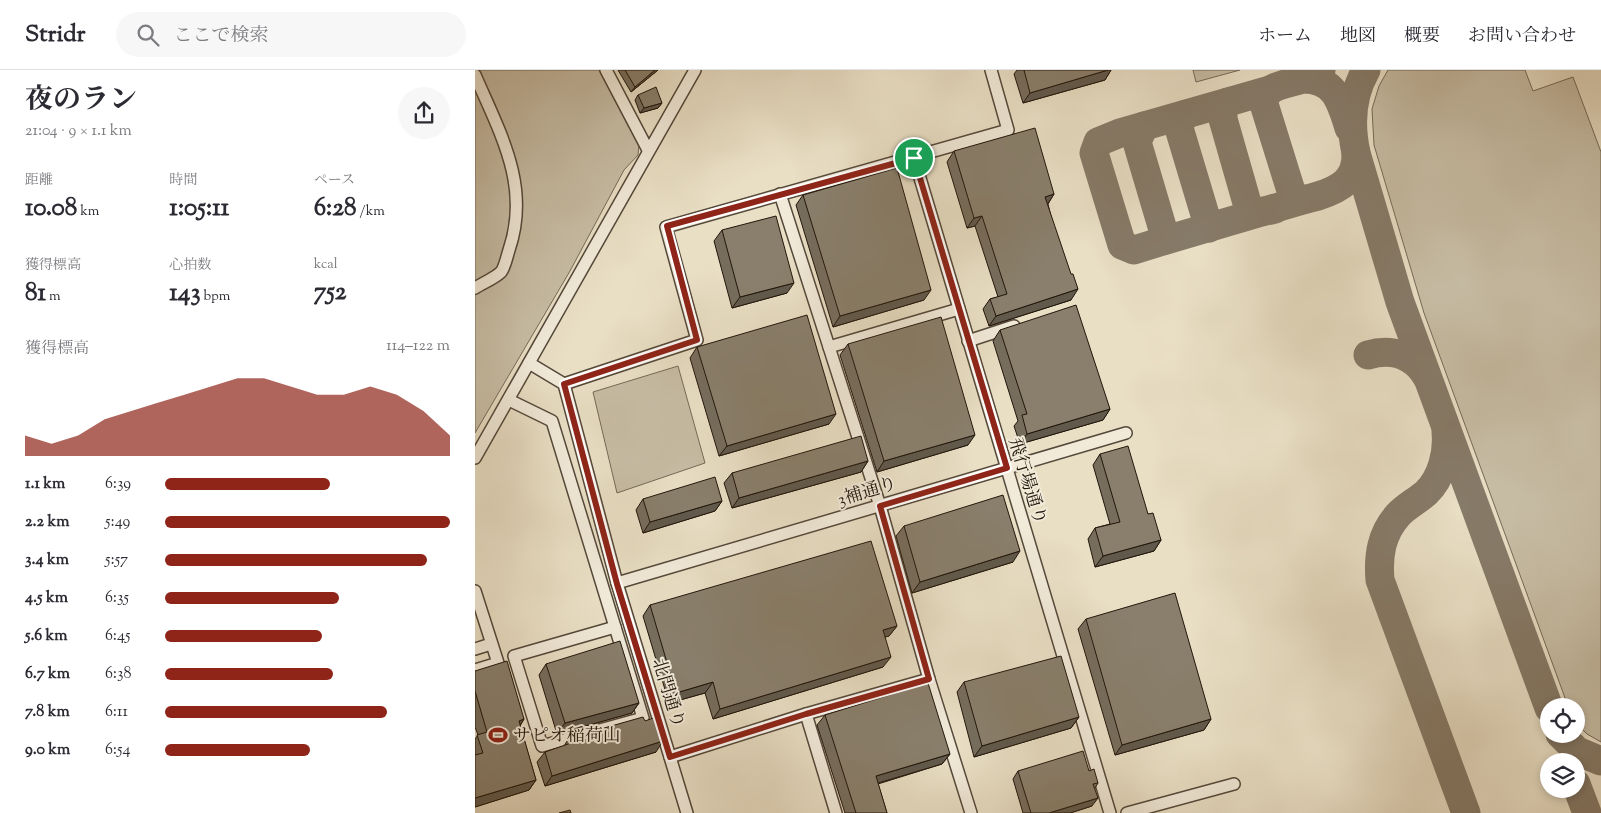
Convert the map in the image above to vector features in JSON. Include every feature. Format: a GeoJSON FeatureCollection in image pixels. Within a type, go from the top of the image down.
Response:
{"type":"FeatureCollection","features":[{"type":"Feature","properties":{"kind":"street"},"geometry":{"type":"LineString","coordinates":[[605,70],[648,150]]}},
{"type":"Feature","properties":{"kind":"street"},"geometry":{"type":"LineString","coordinates":[[475,458],[695,70]]}},
{"type":"Feature","properties":{"kind":"street"},"geometry":{"type":"LineString","coordinates":[[529,364],[564,384],[697,340],[667,226],[1008,130],[991,70]]}},
{"type":"Feature","properties":{"kind":"street"},"geometry":{"type":"LineString","coordinates":[[475,75],[507,151],[514,172],[518,200],[513,237],[502,271],[475,288]]}},
{"type":"Feature","properties":{"kind":"street","name":"飛行場通り"},"geometry":{"type":"LineString","coordinates":[[914,158],[1110,813]]}},
{"type":"Feature","properties":{"kind":"street"},"geometry":{"type":"LineString","coordinates":[[780,194],[880,506],[929,679],[971,813]]}},
{"type":"Feature","properties":{"kind":"street"},"geometry":{"type":"LineString","coordinates":[[829,347],[959,309]]}},
{"type":"Feature","properties":{"kind":"street"},"geometry":{"type":"LineString","coordinates":[[968,342],[1025,323]]}},
{"type":"Feature","properties":{"kind":"street","name":"北門通り"},"geometry":{"type":"LineString","coordinates":[[564,384],[617,584],[687,813]]}},
{"type":"Feature","properties":{"kind":"street"},"geometry":{"type":"LineString","coordinates":[[509,400],[553,421],[643,718],[542,746],[514,656],[615,627]]}},
{"type":"Feature","properties":{"kind":"street","name":"3補通り"},"geometry":{"type":"LineString","coordinates":[[617,584],[1126,433]]}},
{"type":"Feature","properties":{"kind":"street"},"geometry":{"type":"LineString","coordinates":[[475,591],[498,664],[475,670]]}},
{"type":"Feature","properties":{"kind":"street"},"geometry":{"type":"LineString","coordinates":[[475,649],[491,644]]}},
{"type":"Feature","properties":{"kind":"street"},"geometry":{"type":"LineString","coordinates":[[670,757],[806,714],[929,679]]}},
{"type":"Feature","properties":{"kind":"street"},"geometry":{"type":"LineString","coordinates":[[806,714],[836,813]]}},
{"type":"Feature","properties":{"kind":"street"},"geometry":{"type":"LineString","coordinates":[[1127,813],[1234,784]]}},
{"type":"Feature","properties":{"kind":"shaded area"},"geometry":{"type":"Polygon","coordinates":[[[475,70],[599,70],[639,144],[638,155],[624,170],[570,271],[475,433],[475,70]]]}},
{"type":"Feature","properties":{"kind":"shaded area"},"geometry":{"type":"Polygon","coordinates":[[[1193,70],[1240,70],[1196,82],[1193,70]]]}},
{"type":"Feature","properties":{"kind":"shaded area"},"geometry":{"type":"Polygon","coordinates":[[[1388,70],[1525,70],[1533,91],[1573,77],[1601,152],[1601,742],[1585,732],[1585,698],[1565,698],[1424,313],[1374,145],[1372,109],[1379,86],[1388,70]]]}},
{"type":"Feature","properties":{"kind":"shaded area"},"geometry":{"type":"Polygon","coordinates":[[[678,366],[705,463],[617,493],[593,392],[678,366]]]}},
{"type":"Feature","properties":{"kind":"building"},"geometry":{"type":"Polygon","coordinates":[[[625,70],[655,70],[635,87],[625,70]]]}},
{"type":"Feature","properties":{"kind":"building"},"geometry":{"type":"Polygon","coordinates":[[[1024,70],[1108,70],[1030,93],[1024,70]]]}},
{"type":"Feature","properties":{"kind":"building"},"geometry":{"type":"Polygon","coordinates":[[[656,87],[662,103],[644,108],[638,95],[656,87]]]}},
{"type":"Feature","properties":{"kind":"building"},"geometry":{"type":"Polygon","coordinates":[[[1035,128],[1054,194],[1045,197],[1071,274],[1073,274],[1078,289],[996,316],[990,299],[1007,294],[982,216],[974,218],[954,151],[1035,128]]]}},
{"type":"Feature","properties":{"kind":"building"},"geometry":{"type":"Polygon","coordinates":[[[897,168],[931,290],[840,316],[803,195],[897,168]]]}},
{"type":"Feature","properties":{"kind":"building"},"geometry":{"type":"Polygon","coordinates":[[[776,216],[794,283],[740,297],[722,230],[776,216]]]}},
{"type":"Feature","properties":{"kind":"building"},"geometry":{"type":"Polygon","coordinates":[[[1076,305],[1110,409],[1027,434],[1022,415],[1027,414],[1000,330],[1076,305]]]}},
{"type":"Feature","properties":{"kind":"building"},"geometry":{"type":"Polygon","coordinates":[[[807,315],[836,414],[727,446],[697,347],[807,315]]]}},
{"type":"Feature","properties":{"kind":"building"},"geometry":{"type":"Polygon","coordinates":[[[941,317],[975,435],[884,461],[848,344],[941,317]]]}},
{"type":"Feature","properties":{"kind":"building"},"geometry":{"type":"Polygon","coordinates":[[[861,436],[868,461],[739,498],[732,473],[861,436]]]}},
{"type":"Feature","properties":{"kind":"building"},"geometry":{"type":"Polygon","coordinates":[[[1128,446],[1148,514],[1153,513],[1161,540],[1103,556],[1095,528],[1120,522],[1100,454],[1128,446]]]}},
{"type":"Feature","properties":{"kind":"building"},"geometry":{"type":"Polygon","coordinates":[[[715,477],[722,501],[650,522],[643,499],[715,477]]]}},
{"type":"Feature","properties":{"kind":"building"},"geometry":{"type":"Polygon","coordinates":[[[1003,495],[1020,551],[920,582],[904,526],[1003,495]]]}},
{"type":"Feature","properties":{"kind":"building"},"geometry":{"type":"Polygon","coordinates":[[[871,541],[897,626],[883,630],[891,657],[720,709],[713,682],[676,693],[650,605],[871,541]]]}},
{"type":"Feature","properties":{"kind":"building"},"geometry":{"type":"Polygon","coordinates":[[[1175,593],[1211,719],[1122,745],[1086,619],[1175,593]]]}},
{"type":"Feature","properties":{"kind":"building"},"geometry":{"type":"Polygon","coordinates":[[[620,641],[639,703],[565,723],[546,664],[620,641]]]}},
{"type":"Feature","properties":{"kind":"building"},"geometry":{"type":"Polygon","coordinates":[[[1061,656],[1079,717],[982,746],[964,682],[1061,656]]]}},
{"type":"Feature","properties":{"kind":"building","name":"サピオ稲荷山"},"geometry":{"type":"Polygon","coordinates":[[[507,661],[524,719],[519,721],[536,780],[475,798],[475,755],[483,753],[477,735],[487,732],[475,691],[475,671],[507,661]]]}},
{"type":"Feature","properties":{"kind":"building"},"geometry":{"type":"Polygon","coordinates":[[[928,683],[950,754],[876,776],[887,813],[856,813],[825,715],[928,683]]]}},
{"type":"Feature","properties":{"kind":"building"},"geometry":{"type":"Polygon","coordinates":[[[643,717],[645,721],[656,717],[663,741],[552,776],[545,752],[571,743],[569,738],[643,717]]]}},
{"type":"Feature","properties":{"kind":"building"},"geometry":{"type":"Polygon","coordinates":[[[1083,751],[1089,771],[1094,769],[1098,783],[1093,784],[1098,798],[1049,813],[1031,813],[1018,771],[1083,751]]]}},
{"type":"Feature","properties":{"kind":"building"},"geometry":{"type":"Polygon","coordinates":[[[570,810],[571,813],[559,813],[570,810]]]}},
{"type":"Feature","properties":{"kind":"taxiway"},"geometry":{"type":"LineString","coordinates":[[1321,70],[1305,78],[1278,86],[1268,92],[1265,97],[1264,104],[1292,194],[1298,198],[1308,199],[1340,186],[1346,182],[1354,170],[1356,153]]}},
{"type":"Feature","properties":{"kind":"taxiway"},"geometry":{"type":"LineString","coordinates":[[1366,70],[1357,90],[1353,111],[1356,153],[1400,302],[1545,698]]}},
{"type":"Feature","properties":{"kind":"taxiway"},"geometry":{"type":"LineString","coordinates":[[1302,79],[1322,83],[1335,93],[1349,128]]}},
{"type":"Feature","properties":{"kind":"taxiway"},"geometry":{"type":"LineString","coordinates":[[1166,240],[1134,250],[1122,245],[1094,153],[1098,142],[1120,133],[1270,90]]}},
{"type":"Feature","properties":{"kind":"taxiway"},"geometry":{"type":"LineString","coordinates":[[1228,102],[1223,109],[1223,119],[1247,203],[1256,211],[1275,209]]}},
{"type":"Feature","properties":{"kind":"taxiway"},"geometry":{"type":"LineString","coordinates":[[1186,114],[1180,122],[1179,128],[1209,228]]}},
{"type":"Feature","properties":{"kind":"taxiway"},"geometry":{"type":"LineString","coordinates":[[1144,126],[1137,142],[1166,240],[1306,199]]}},
{"type":"Feature","properties":{"kind":"taxiway"},"geometry":{"type":"LineString","coordinates":[[1368,355],[1386,352],[1402,355],[1416,363],[1427,377]]}},
{"type":"Feature","properties":{"kind":"taxiway"},"geometry":{"type":"LineString","coordinates":[[1446,432],[1443,464],[1432,487],[1401,512],[1392,522],[1384,538],[1380,554],[1380,580],[1466,813]]}},
{"type":"Feature","properties":{"kind":"taxiway"},"geometry":{"type":"LineString","coordinates":[[1569,743],[1577,751],[1601,761]]}},
{"type":"Feature","properties":{"kind":"taxiway"},"geometry":{"type":"LineString","coordinates":[[1581,798],[1587,813]]}},
{"type":"Feature","properties":{"kind":"place","name":"サピオ稲荷山"},"geometry":{"type":"Point","coordinates":[498,735]}},
{"type":"Feature","properties":{"kind":"route"},"geometry":{"type":"LineString","coordinates":[[914,158],[1007,468],[880,506],[929,679],[806,714],[670,757],[617,584],[564,384],[697,340],[667,226],[914,158]]}}]}
